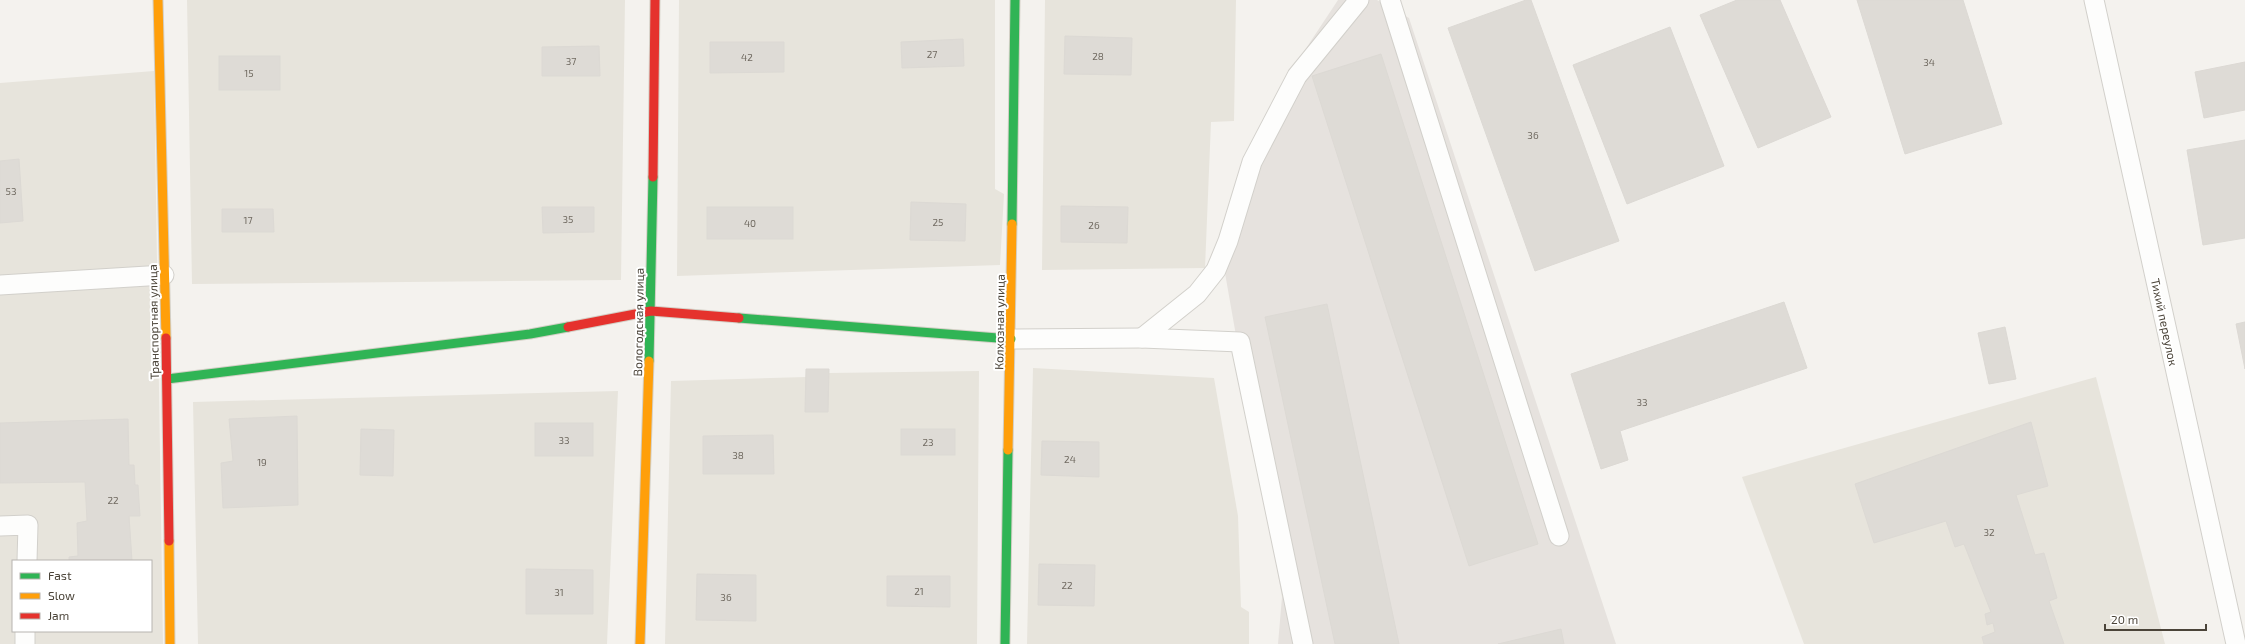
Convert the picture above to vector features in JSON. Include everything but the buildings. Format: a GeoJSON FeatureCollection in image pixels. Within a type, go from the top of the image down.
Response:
{"type":"FeatureCollection","features":[{"type":"Feature","properties":{"kind":"street","name":"Транспортная улица"},"geometry":{"type":"LineString","coordinates":[[158,0],[167,379],[170,644]]}},
{"type":"Feature","properties":{"kind":"street","name":"Вологодская улица"},"geometry":{"type":"LineString","coordinates":[[640,644],[651,311],[655,0]]}},
{"type":"Feature","properties":{"kind":"street","name":"Колхозная улица"},"geometry":{"type":"LineString","coordinates":[[1005,644],[1011,340],[1015,0]]}},
{"type":"Feature","properties":{"kind":"street"},"geometry":{"type":"LineString","coordinates":[[167,379],[530,334],[651,311],[1011,340]]}},
{"type":"Feature","properties":{"kind":"lane"},"geometry":{"type":"LineString","coordinates":[[1142,338],[1197,294],[1216,270],[1228,241],[1252,162],[1297,76],[1359,0]]}},
{"type":"Feature","properties":{"kind":"lane"},"geometry":{"type":"LineString","coordinates":[[1390,0],[1559,536]]}},
{"type":"Feature","properties":{"kind":"lane","name":"Тихий переулок"},"geometry":{"type":"LineString","coordinates":[[2094,0],[2236,644]]}},
{"type":"Feature","properties":{"kind":"lane"},"geometry":{"type":"LineString","coordinates":[[0,285],[164,275]]}},
{"type":"Feature","properties":{"kind":"lane"},"geometry":{"type":"LineString","coordinates":[[1011,340],[1142,338],[1240,342],[1303,644]]}},
{"type":"Feature","properties":{"kind":"lane"},"geometry":{"type":"LineString","coordinates":[[0,526],[28,525],[27,560]]}},
{"type":"Feature","properties":{"kind":"lane"},"geometry":{"type":"LineString","coordinates":[[25,632],[25,644]]}},
{"type":"Feature","properties":{"kind":"shaded area"},"geometry":{"type":"Polygon","coordinates":[[[187,0],[625,0],[621,280],[192,284],[187,0]]]}},
{"type":"Feature","properties":{"kind":"shaded area"},"geometry":{"type":"Polygon","coordinates":[[[679,0],[995,0],[995,189],[1004,194],[1000,265],[677,276],[679,0]]]}},
{"type":"Feature","properties":{"kind":"shaded area"},"geometry":{"type":"Polygon","coordinates":[[[1045,0],[1236,0],[1234,121],[1211,122],[1205,268],[1042,270],[1045,0]]]}},
{"type":"Feature","properties":{"kind":"shaded area"},"geometry":{"type":"Polygon","coordinates":[[[1338,0],[1377,0],[1409,18],[1616,644],[1278,644],[1282,597],[1219,239],[1291,71],[1338,0]]]}},
{"type":"Feature","properties":{"kind":"shaded area"},"geometry":{"type":"Polygon","coordinates":[[[154,71],[163,644],[0,644],[0,83],[154,71]]]}},
{"type":"Feature","properties":{"kind":"shaded area"},"geometry":{"type":"Polygon","coordinates":[[[1033,368],[1214,378],[1238,516],[1241,607],[1249,612],[1249,644],[1027,644],[1033,368]]]}},
{"type":"Feature","properties":{"kind":"shaded area"},"geometry":{"type":"Polygon","coordinates":[[[806,369],[829,369],[829,373],[979,371],[977,644],[665,644],[671,381],[806,377],[806,369]]]}},
{"type":"Feature","properties":{"kind":"shaded area"},"geometry":{"type":"Polygon","coordinates":[[[2096,377],[2165,644],[1804,644],[1742,477],[2096,377]]]}},
{"type":"Feature","properties":{"kind":"shaded area"},"geometry":{"type":"Polygon","coordinates":[[[618,391],[607,644],[198,644],[193,402],[618,391]]]}},
{"type":"Feature","properties":{"kind":"traffic: fast"},"geometry":{"type":"LineString","coordinates":[[1012,224],[1015,0]]}},
{"type":"Feature","properties":{"kind":"traffic: fast"},"geometry":{"type":"LineString","coordinates":[[649,361],[653,177]]}},
{"type":"Feature","properties":{"kind":"traffic: fast"},"geometry":{"type":"LineString","coordinates":[[739,318],[1011,339]]}},
{"type":"Feature","properties":{"kind":"traffic: fast"},"geometry":{"type":"LineString","coordinates":[[167,379],[530,334],[568,327]]}},
{"type":"Feature","properties":{"kind":"traffic: fast"},"geometry":{"type":"LineString","coordinates":[[1005,644],[1008,450]]}},
{"type":"Feature","properties":{"kind":"traffic: slow"},"geometry":{"type":"LineString","coordinates":[[158,0],[166,338]]}},
{"type":"Feature","properties":{"kind":"traffic: slow"},"geometry":{"type":"LineString","coordinates":[[1008,450],[1012,224]]}},
{"type":"Feature","properties":{"kind":"traffic: slow"},"geometry":{"type":"LineString","coordinates":[[640,644],[649,361]]}},
{"type":"Feature","properties":{"kind":"traffic: slow"},"geometry":{"type":"LineString","coordinates":[[169,541],[170,644]]}},
{"type":"Feature","properties":{"kind":"traffic: jam"},"geometry":{"type":"LineString","coordinates":[[653,177],[655,0]]}},
{"type":"Feature","properties":{"kind":"traffic: jam"},"geometry":{"type":"LineString","coordinates":[[568,327],[651,311],[739,318]]}},
{"type":"Feature","properties":{"kind":"traffic: jam"},"geometry":{"type":"LineString","coordinates":[[166,338],[169,541]]}}]}
